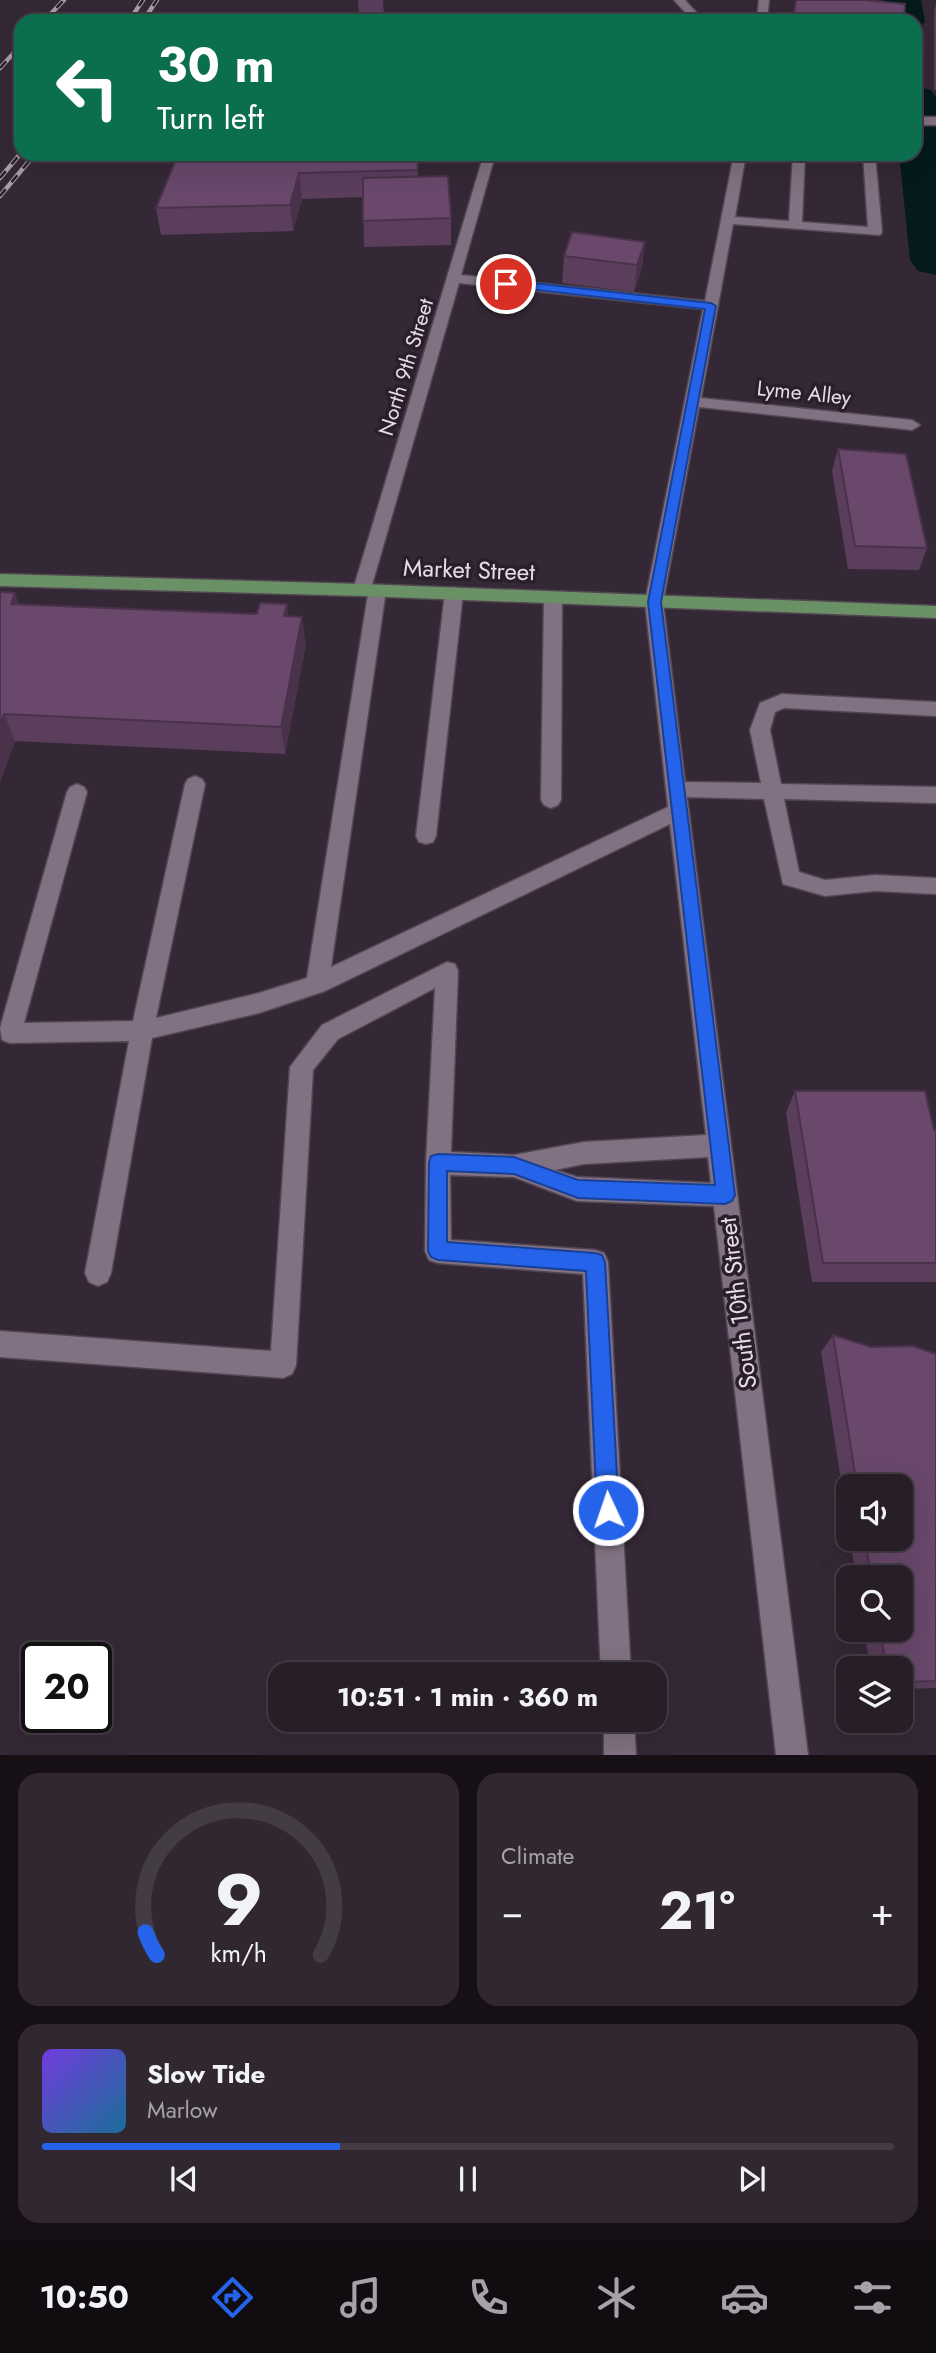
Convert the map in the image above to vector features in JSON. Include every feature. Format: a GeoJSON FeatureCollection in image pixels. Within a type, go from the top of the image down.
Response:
{"type":"FeatureCollection","features":[{"type":"Feature","properties":{"kind":"main road","name":"Market Street"},"geometry":{"type":"LineString","coordinates":[[0,580],[369,590],[936,612]]}},
{"type":"Feature","properties":{"kind":"street"},"geometry":{"type":"LineString","coordinates":[[679,0],[692,14]]}},
{"type":"Feature","properties":{"kind":"street","name":"North 9th Street"},"geometry":{"type":"LineString","coordinates":[[317,984],[369,590],[488,161]]}},
{"type":"Feature","properties":{"kind":"street","name":"South 10th Street"},"geometry":{"type":"LineString","coordinates":[[739,161],[654,602],[792,1755]]}},
{"type":"Feature","properties":{"kind":"street"},"geometry":{"type":"LineString","coordinates":[[795,226],[799,161]]}},
{"type":"Feature","properties":{"kind":"street"},"geometry":{"type":"LineString","coordinates":[[727,219],[875,232],[870,161]]}},
{"type":"Feature","properties":{"kind":"street"},"geometry":{"type":"LineString","coordinates":[[455,278],[711,306]]}},
{"type":"Feature","properties":{"kind":"street","name":"Lyme Alley"},"geometry":{"type":"LineString","coordinates":[[692,402],[912,425]]}},
{"type":"Feature","properties":{"kind":"street"},"geometry":{"type":"LineString","coordinates":[[426,836],[454,593]]}},
{"type":"Feature","properties":{"kind":"street"},"geometry":{"type":"LineString","coordinates":[[551,800],[553,598]]}},
{"type":"Feature","properties":{"kind":"street"},"geometry":{"type":"LineString","coordinates":[[936,709],[782,701],[767,708],[760,730],[790,878],[825,888],[876,883],[936,886]]}},
{"type":"Feature","properties":{"kind":"street"},"geometry":{"type":"LineString","coordinates":[[99,1273],[142,1031],[195,784]]}},
{"type":"Feature","properties":{"kind":"street"},"geometry":{"type":"LineString","coordinates":[[77,792],[10,1033],[142,1031],[259,1003],[317,984],[678,799],[773,792],[936,795]]}},
{"type":"Feature","properties":{"kind":"street"},"geometry":{"type":"LineString","coordinates":[[0,1344],[283,1365],[302,1067],[330,1032],[447,971],[438,1163],[438,1251],[595,1262],[615,1662]]}},
{"type":"Feature","properties":{"kind":"street"},"geometry":{"type":"LineString","coordinates":[[438,1163],[514,1166],[584,1153],[719,1145]]}},
{"type":"Feature","properties":{"kind":"street"},"geometry":{"type":"LineString","coordinates":[[514,1166],[578,1189],[725,1195]]}},
{"type":"Feature","properties":{"kind":"street"},"geometry":{"type":"LineString","coordinates":[[619,1732],[620,1755]]}},
{"type":"Feature","properties":{"kind":"building"},"geometry":{"type":"Polygon","coordinates":[[[796,0],[865,0],[905,4],[904,14],[794,14],[796,0]]]}},
{"type":"Feature","properties":{"kind":"building"},"geometry":{"type":"Polygon","coordinates":[[[175,161],[417,161],[418,170],[299,173],[290,205],[156,208],[175,161]]]}},
{"type":"Feature","properties":{"kind":"building"},"geometry":{"type":"Polygon","coordinates":[[[448,176],[451,218],[363,221],[363,178],[448,176]]]}},
{"type":"Feature","properties":{"kind":"building"},"geometry":{"type":"Polygon","coordinates":[[[572,232],[645,242],[637,265],[564,256],[572,232]]]}},
{"type":"Feature","properties":{"kind":"building"},"geometry":{"type":"Polygon","coordinates":[[[838,449],[906,454],[927,548],[855,546],[838,449]]]}},
{"type":"Feature","properties":{"kind":"building"},"geometry":{"type":"Polygon","coordinates":[[[0,592],[15,593],[11,604],[257,614],[260,603],[287,604],[284,616],[302,617],[281,727],[4,714],[0,725],[0,592]]]}},
{"type":"Feature","properties":{"kind":"building"},"geometry":{"type":"Polygon","coordinates":[[[795,1091],[925,1091],[936,1130],[936,1263],[823,1263],[795,1091]]]}},
{"type":"Feature","properties":{"kind":"building"},"geometry":{"type":"Polygon","coordinates":[[[833,1335],[871,1347],[913,1346],[936,1354],[936,1681],[913,1682],[913,1656],[884,1656],[882,1642],[913,1642],[913,1565],[869,1565],[867,1551],[913,1551],[913,1474],[855,1474],[833,1335]]]}},
{"type":"Feature","properties":{"kind":"waterway"},"geometry":{"type":"LineString","coordinates":[[901,0],[904,14]]}},
{"type":"Feature","properties":{"kind":"waterway"},"geometry":{"type":"LineString","coordinates":[[922,153],[936,260]]}},
{"type":"Feature","properties":{"kind":"railway"},"geometry":{"type":"LineString","coordinates":[[51,14],[64,0]]}},
{"type":"Feature","properties":{"kind":"railway"},"geometry":{"type":"LineString","coordinates":[[134,14],[143,0]]}},
{"type":"Feature","properties":{"kind":"railway"},"geometry":{"type":"LineString","coordinates":[[148,14],[157,0]]}},
{"type":"Feature","properties":{"kind":"railway"},"geometry":{"type":"LineString","coordinates":[[0,68],[14,53]]}},
{"type":"Feature","properties":{"kind":"railway"},"geometry":{"type":"LineString","coordinates":[[0,178],[14,161]]}},
{"type":"Feature","properties":{"kind":"railway"},"geometry":{"type":"LineString","coordinates":[[0,196],[29,161]]}},
{"type":"Feature","properties":{"kind":"route"},"geometry":{"type":"LineString","coordinates":[[506,284],[711,306],[654,602],[725,1195],[578,1189],[514,1166],[438,1163],[438,1251],[595,1262],[608,1510]]}}]}
